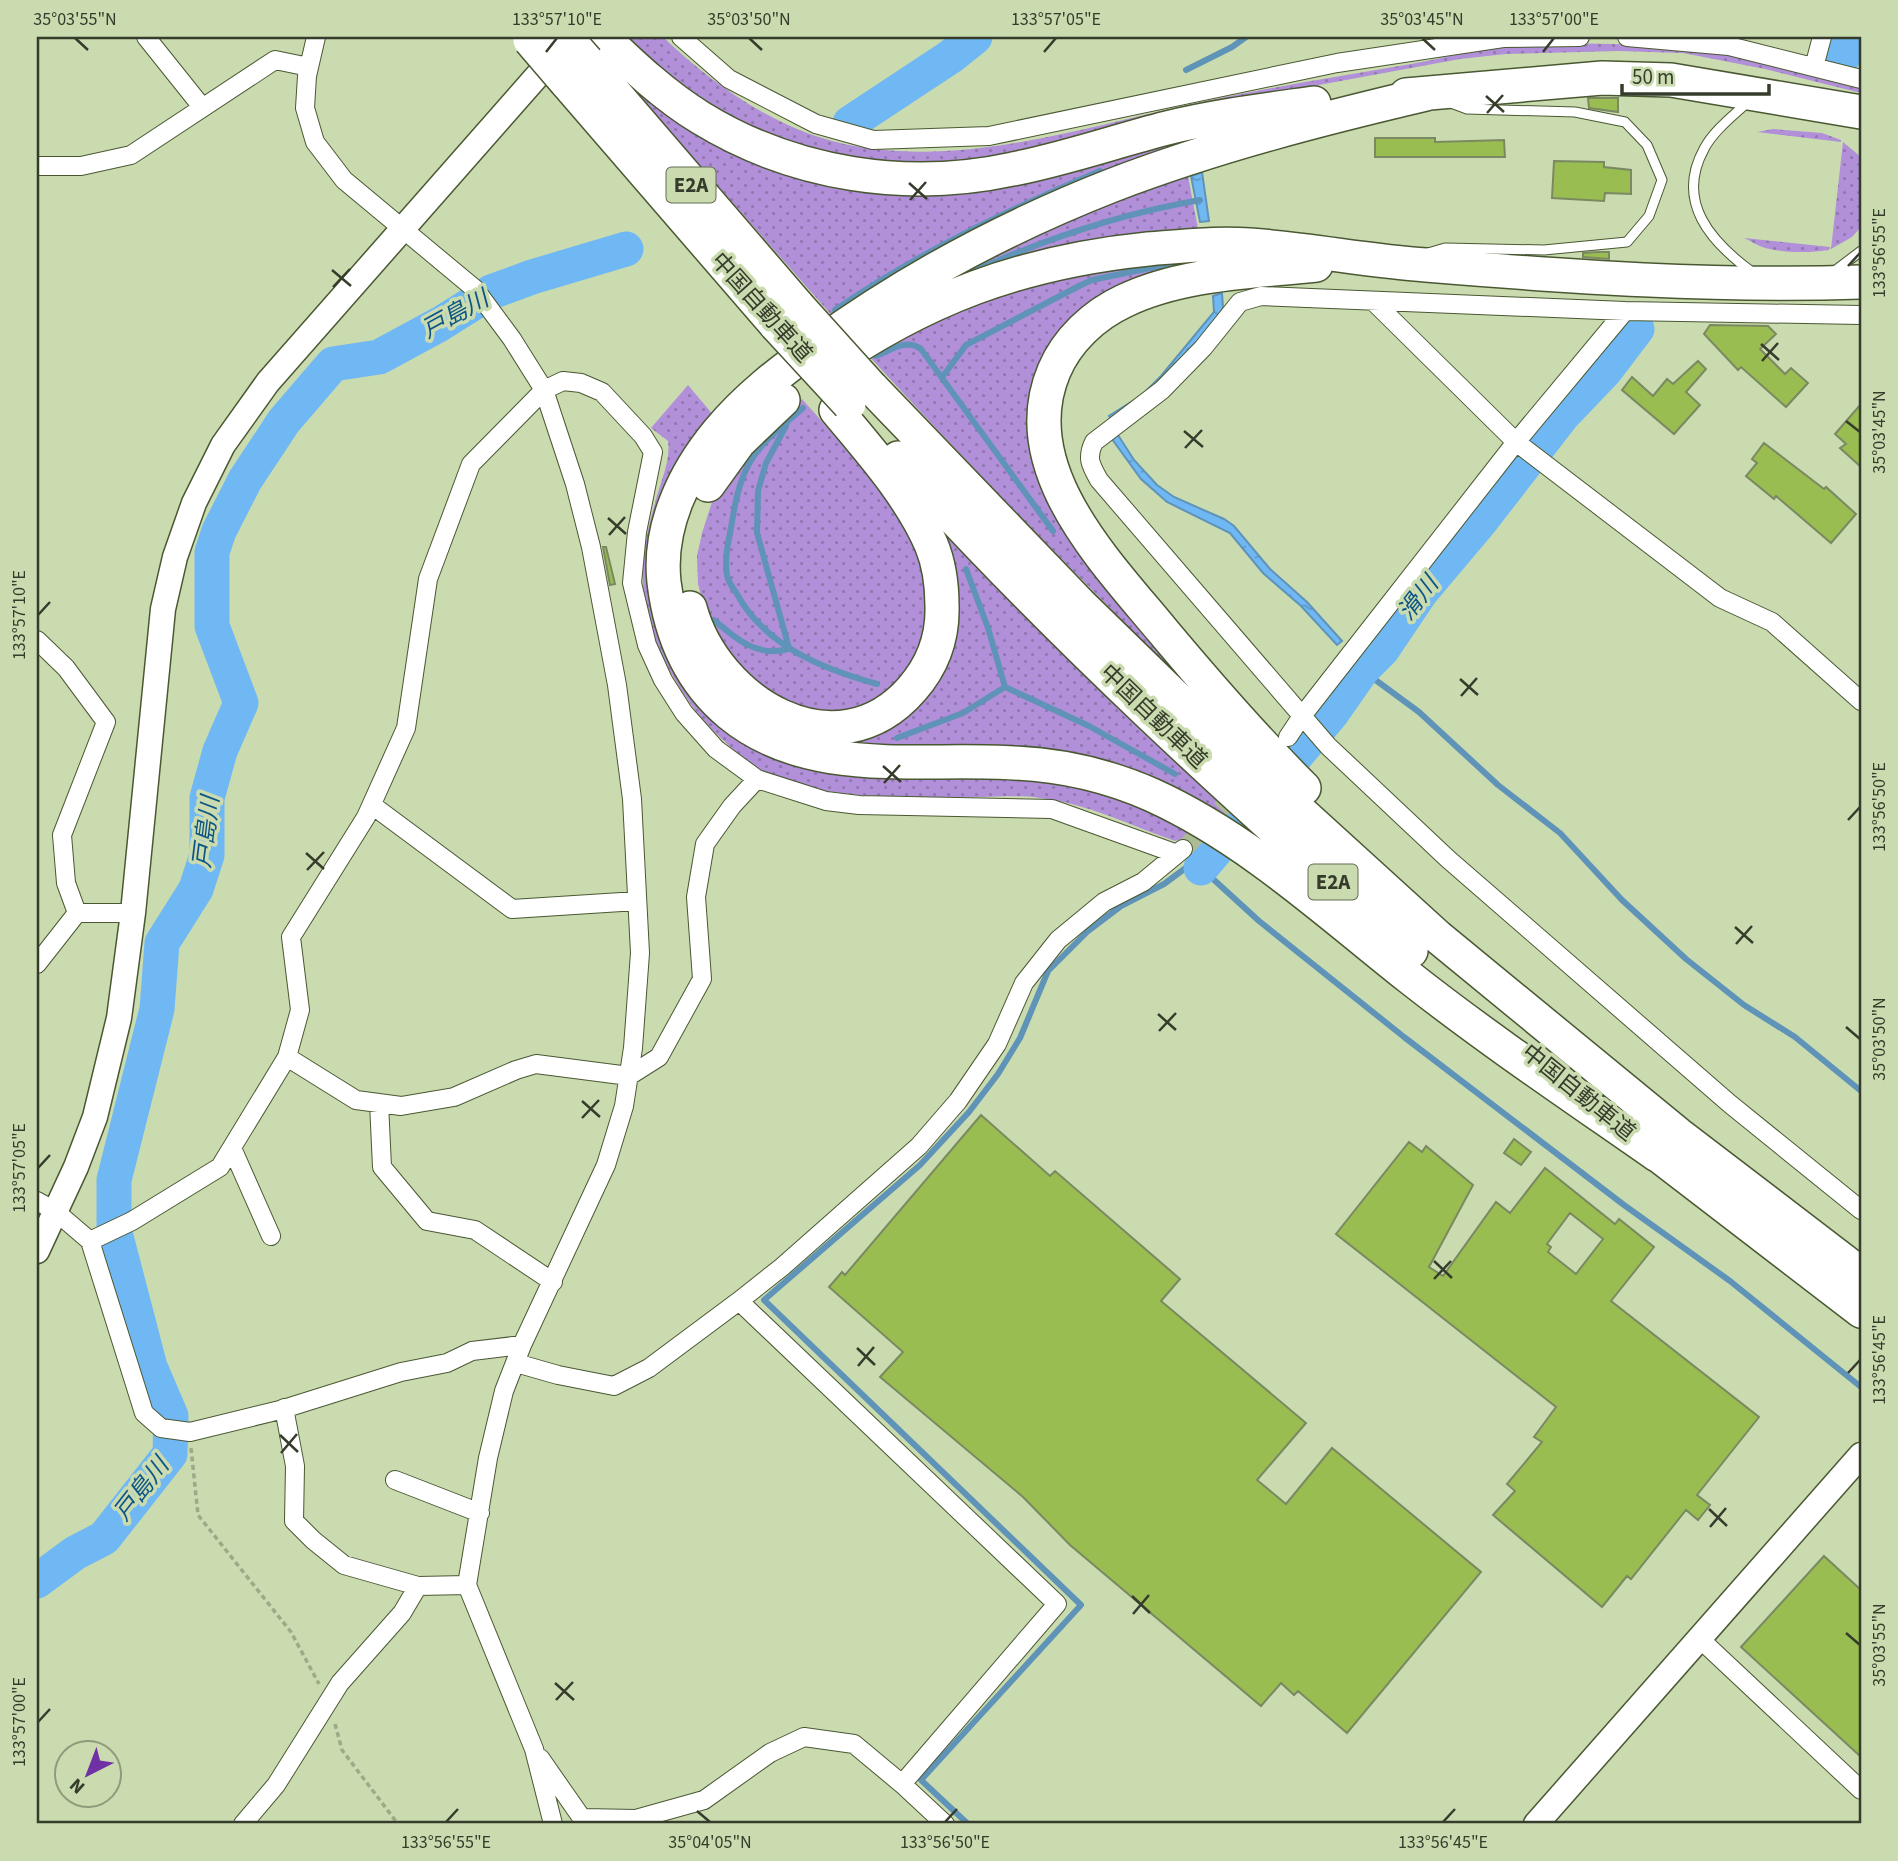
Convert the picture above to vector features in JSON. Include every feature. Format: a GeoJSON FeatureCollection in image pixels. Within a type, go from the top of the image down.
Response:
{"type":"FeatureCollection","features":[{"type":"Feature","properties":{"kind":"highway","name":"中国自動車道"},"geometry":{"type":"LineString","coordinates":[[529,38],[583,48],[782,320]]}},
{"type":"Feature","properties":{"kind":"highway","name":"中国自動車道"},"geometry":{"type":"LineString","coordinates":[[583,48],[602,126],[782,320],[943,508],[1172,734],[1438,975],[1657,1155],[1861,1311]]}},
{"type":"Feature","properties":{"kind":"highway"},"geometry":{"type":"LineString","coordinates":[[583,48],[670,96],[732,136],[804,163],[843,173],[882,178],[922,180],[968,177],[1032,165],[1170,128],[1235,114],[1328,101],[1602,78],[1671,80],[1758,93],[1853,113]]}},
{"type":"Feature","properties":{"kind":"highway"},"geometry":{"type":"LineString","coordinates":[[1426,94],[1241,141],[1109,187],[982,244],[930,272],[844,326],[773,377],[717,433],[689,473],[670,520],[665,542],[663,568],[669,616],[687,663],[716,702],[736,719],[778,743],[827,756],[877,761],[1003,762],[1051,766],[1116,781],[1183,810],[1255,856],[1468,1022],[1657,1155]]}},
{"type":"Feature","properties":{"kind":"highway"},"geometry":{"type":"LineString","coordinates":[[852,400],[887,472],[932,546],[942,594],[942,619],[932,662],[919,681],[893,708],[858,724],[816,726],[774,715],[756,704],[721,671],[696,631],[686,586],[687,544],[699,502],[724,461],[759,421],[783,399],[854,347],[907,316],[957,293],[1032,268],[1106,254],[1203,245],[1290,248],[1386,261],[1601,279],[1767,284],[1861,282]]}},
{"type":"Feature","properties":{"kind":"highway"},"geometry":{"type":"LineString","coordinates":[[1386,261],[1207,278],[1164,287],[1124,301],[1088,325],[1059,360],[1050,380],[1043,426],[1051,465],[1067,502],[1095,545],[1135,597],[1234,714],[1298,782],[1360,845],[1447,919],[1485,976]]}},
{"type":"Feature","properties":{"kind":"highway","name":"中国自動車道"},"geometry":{"type":"LineString","coordinates":[[852,400],[1080,604],[1194,715],[1319,830],[1485,976],[1678,1134],[1861,1274]]}},
{"type":"Feature","properties":{"kind":"street"},"geometry":{"type":"LineString","coordinates":[[146,37],[202,107]]}},
{"type":"Feature","properties":{"kind":"street"},"geometry":{"type":"LineString","coordinates":[[316,37],[309,67],[305,108],[315,142],[344,180],[475,289],[525,358],[544,390],[575,484],[591,547],[617,685],[632,799],[640,953],[634,1048],[624,1106],[606,1166],[522,1345],[504,1391],[493,1435],[467,1585],[534,1749],[553,1824]]}},
{"type":"Feature","properties":{"kind":"street"},"geometry":{"type":"LineString","coordinates":[[681,37],[729,79],[816,124],[873,140],[989,136],[1324,65],[1503,37],[1580,37]]}},
{"type":"Feature","properties":{"kind":"street"},"geometry":{"type":"LineString","coordinates":[[1627,37],[1729,46],[1861,79]]}},
{"type":"Feature","properties":{"kind":"street"},"geometry":{"type":"LineString","coordinates":[[1814,67],[1822,37]]}},
{"type":"Feature","properties":{"kind":"street"},"geometry":{"type":"LineString","coordinates":[[37,1251],[46,1206],[76,1167],[95,1117],[119,1018],[133,913],[163,609],[175,557],[194,503],[223,445],[268,382],[402,229],[583,48]]}},
{"type":"Feature","properties":{"kind":"street"},"geometry":{"type":"LineString","coordinates":[[37,166],[81,166],[131,155],[275,60],[309,67]]}},
{"type":"Feature","properties":{"kind":"street"},"geometry":{"type":"LineString","coordinates":[[1861,315],[1625,312],[1261,296],[1240,302],[1203,348],[1162,390],[1094,442],[1089,452],[1089,463],[1099,480],[1328,746],[1448,859],[1730,1104],[1861,1210]]}},
{"type":"Feature","properties":{"kind":"street"},"geometry":{"type":"LineString","coordinates":[[1373,301],[1516,442],[1720,598],[1772,622],[1861,701]]}},
{"type":"Feature","properties":{"kind":"street"},"geometry":{"type":"LineString","coordinates":[[1288,737],[1516,442],[1625,312]]}},
{"type":"Feature","properties":{"kind":"street"},"geometry":{"type":"LineString","coordinates":[[95,1239],[132,1221],[220,1167],[287,1057],[300,1010],[291,937],[366,817],[406,728],[428,579],[471,464],[544,390],[563,381],[581,383],[602,392],[643,436],[653,452],[637,532],[632,583],[647,645],[663,680],[684,713],[716,748],[757,779],[826,802],[1052,809],[1181,851],[1143,882],[1104,902],[1058,940],[1024,983],[997,1044],[958,1101],[919,1146],[782,1267],[739,1301],[649,1368],[614,1386],[516,1363]]}},
{"type":"Feature","properties":{"kind":"street"},"geometry":{"type":"LineString","coordinates":[[37,640],[65,668],[106,722],[62,835],[66,883],[77,913]]}},
{"type":"Feature","properties":{"kind":"street"},"geometry":{"type":"LineString","coordinates":[[287,1057],[356,1100],[401,1106],[454,1097],[536,1064],[629,1076],[659,1057],[702,979],[696,897],[705,844],[732,806],[757,779]]}},
{"type":"Feature","properties":{"kind":"street"},"geometry":{"type":"LineString","coordinates":[[372,805],[513,909],[637,901]]}},
{"type":"Feature","properties":{"kind":"street"},"geometry":{"type":"LineString","coordinates":[[77,913],[133,913]]}},
{"type":"Feature","properties":{"kind":"street"},"geometry":{"type":"LineString","coordinates":[[37,964],[77,913]]}},
{"type":"Feature","properties":{"kind":"street"},"geometry":{"type":"LineString","coordinates":[[379,1103],[382,1167],[427,1221],[475,1230],[553,1282]]}},
{"type":"Feature","properties":{"kind":"street"},"geometry":{"type":"LineString","coordinates":[[232,1148],[271,1236]]}},
{"type":"Feature","properties":{"kind":"street"},"geometry":{"type":"LineString","coordinates":[[46,1206],[95,1239],[144,1413],[176,1430],[284,1408],[401,1371],[447,1363],[472,1352],[522,1345]]}},
{"type":"Feature","properties":{"kind":"street"},"geometry":{"type":"LineString","coordinates":[[739,1301],[1057,1604],[902,1784]]}},
{"type":"Feature","properties":{"kind":"street"},"geometry":{"type":"LineString","coordinates":[[284,1408],[295,1466],[294,1521],[313,1540],[344,1565],[418,1586],[467,1585]]}},
{"type":"Feature","properties":{"kind":"street"},"geometry":{"type":"LineString","coordinates":[[1536,1824],[1861,1455]]}},
{"type":"Feature","properties":{"kind":"street"},"geometry":{"type":"LineString","coordinates":[[395,1480],[480,1513]]}},
{"type":"Feature","properties":{"kind":"street"},"geometry":{"type":"LineString","coordinates":[[243,1824],[276,1785],[340,1683],[402,1614],[418,1586]]}},
{"type":"Feature","properties":{"kind":"street"},"geometry":{"type":"LineString","coordinates":[[1699,1639],[1861,1790]]}},
{"type":"Feature","properties":{"kind":"street"},"geometry":{"type":"LineString","coordinates":[[534,1749],[585,1821],[636,1819],[704,1800],[770,1753],[804,1737],[854,1744],[945,1824]]}},
{"type":"Feature","properties":{"kind":"lane"},"geometry":{"type":"LineString","coordinates":[[1758,93],[1704,148],[1693,177],[1696,210],[1711,237],[1767,284]]}},
{"type":"Feature","properties":{"kind":"lane"},"geometry":{"type":"LineString","coordinates":[[1386,261],[1445,248],[1544,250],[1627,242],[1649,216],[1661,180],[1647,145],[1625,122],[1575,112],[1467,109],[1426,94]]}},
{"type":"Feature","properties":{"kind":"lane"},"geometry":{"type":"LineString","coordinates":[[1821,283],[1861,251]]}},
{"type":"Feature","properties":{"kind":"path"},"geometry":{"type":"LineString","coordinates":[[176,1430],[198,1515],[291,1632],[329,1701],[342,1750],[398,1824]]}},
{"type":"Feature","properties":{"kind":"shaded area"},"geometry":{"type":"Polygon","coordinates":[[[621,37],[663,37],[700,70],[742,100],[809,133],[832,141],[876,149],[920,152],[1009,144],[1297,83],[1480,50],[1529,45],[1606,44],[1709,52],[1748,59],[1861,89],[1861,93],[1765,69],[1683,53],[1618,51],[1506,54],[1460,59],[1210,105],[993,159],[890,166],[795,147],[705,106],[621,37]]]}},
{"type":"Feature","properties":{"kind":"shaded area"},"geometry":{"type":"Polygon","coordinates":[[[613,63],[822,179],[1276,118],[835,319],[631,88],[613,63]]]}},
{"type":"Feature","properties":{"kind":"shaded area"},"geometry":{"type":"Polygon","coordinates":[[[1773,129],[1822,133],[1841,142],[1757,132],[1773,129]]]}},
{"type":"Feature","properties":{"kind":"shaded area"},"geometry":{"type":"Polygon","coordinates":[[[1843,142],[1861,157],[1861,227],[1852,237],[1831,249],[1843,142]]]}},
{"type":"Feature","properties":{"kind":"shaded area"},"geometry":{"type":"Polygon","coordinates":[[[1187,171],[1199,234],[905,304],[1040,228],[1187,171]]]}},
{"type":"Feature","properties":{"kind":"shaded area"},"geometry":{"type":"Polygon","coordinates":[[[1744,238],[1830,247],[1829,250],[1814,252],[1780,251],[1762,247],[1744,238]]]}},
{"type":"Feature","properties":{"kind":"shaded area"},"geometry":{"type":"Polygon","coordinates":[[[1213,258],[1118,289],[1030,432],[1249,745],[1055,552],[867,354],[964,304],[1085,270],[1213,258]]]}},
{"type":"Feature","properties":{"kind":"shaded area"},"geometry":{"type":"Polygon","coordinates":[[[688,385],[714,416],[654,537],[719,720],[1077,781],[1194,828],[1184,838],[1175,841],[1092,810],[1040,798],[897,797],[807,787],[758,768],[717,735],[678,685],[663,657],[651,627],[644,597],[643,561],[647,537],[669,449],[668,441],[651,428],[688,385]]]}},
{"type":"Feature","properties":{"kind":"shaded area"},"geometry":{"type":"Polygon","coordinates":[[[802,399],[883,490],[908,529],[921,559],[929,629],[917,663],[879,700],[849,711],[825,713],[763,695],[711,633],[698,584],[697,556],[713,499],[758,439],[802,399]]]}},
{"type":"Feature","properties":{"kind":"shaded area"},"geometry":{"type":"Polygon","coordinates":[[[921,506],[1276,855],[1183,796],[812,737],[931,688],[921,506]]]}},
{"type":"Feature","properties":{"kind":"water"},"geometry":{"type":"Polygon","coordinates":[[[1202,172],[1209,221],[1200,222],[1191,176],[1202,172]]]}},
{"type":"Feature","properties":{"kind":"water"},"geometry":{"type":"Polygon","coordinates":[[[1222,293],[1223,308],[1219,316],[1169,376],[1113,421],[1109,416],[1142,395],[1161,376],[1214,312],[1213,296],[1222,293]]]}},
{"type":"Feature","properties":{"kind":"water"},"geometry":{"type":"Polygon","coordinates":[[[1118,435],[1134,460],[1157,485],[1174,497],[1234,526],[1270,569],[1307,602],[1342,641],[1337,645],[1301,606],[1263,573],[1230,533],[1167,502],[1141,479],[1112,439],[1118,435]]]}},
{"type":"Feature","properties":{"kind":"building"},"geometry":{"type":"Polygon","coordinates":[[[1588,98],[1618,98],[1618,112],[1589,108],[1588,98]]]}},
{"type":"Feature","properties":{"kind":"building"},"geometry":{"type":"Polygon","coordinates":[[[1375,138],[1435,138],[1435,142],[1504,140],[1505,157],[1375,157],[1375,138]]]}},
{"type":"Feature","properties":{"kind":"building"},"geometry":{"type":"Polygon","coordinates":[[[1554,161],[1604,162],[1604,167],[1631,170],[1631,194],[1605,193],[1604,201],[1552,198],[1554,161]]]}},
{"type":"Feature","properties":{"kind":"building"},"geometry":{"type":"Polygon","coordinates":[[[1609,252],[1609,259],[1583,257],[1583,253],[1609,252]]]}},
{"type":"Feature","properties":{"kind":"building"},"geometry":{"type":"Polygon","coordinates":[[[1710,325],[1768,326],[1776,334],[1760,349],[1785,374],[1791,368],[1808,383],[1786,407],[1741,367],[1738,370],[1704,334],[1710,325]]]}},
{"type":"Feature","properties":{"kind":"building"},"geometry":{"type":"Polygon","coordinates":[[[1698,361],[1706,369],[1686,392],[1700,405],[1674,434],[1622,390],[1632,377],[1653,396],[1667,379],[1673,384],[1698,361]]]}},
{"type":"Feature","properties":{"kind":"building"},"geometry":{"type":"Polygon","coordinates":[[[1861,404],[1861,467],[1840,448],[1846,444],[1835,434],[1861,404]]]}},
{"type":"Feature","properties":{"kind":"building"},"geometry":{"type":"Polygon","coordinates":[[[1764,443],[1824,489],[1826,487],[1856,514],[1831,543],[1776,496],[1774,499],[1746,476],[1757,463],[1752,459],[1764,443]]]}},
{"type":"Feature","properties":{"kind":"building"},"geometry":{"type":"Polygon","coordinates":[[[603,547],[606,547],[615,584],[610,585],[603,547]]]}},
{"type":"Feature","properties":{"kind":"building"},"geometry":{"type":"Polygon","coordinates":[[[981,1115],[1050,1176],[1055,1171],[1180,1279],[1161,1301],[1306,1423],[1257,1480],[1286,1504],[1332,1448],[1481,1572],[1347,1733],[1298,1691],[1294,1695],[1281,1683],[1261,1706],[1070,1545],[1023,1497],[880,1377],[903,1352],[829,1287],[842,1272],[845,1275],[981,1115]]]}},
{"type":"Feature","properties":{"kind":"building"},"geometry":{"type":"Polygon","coordinates":[[[1514,1139],[1531,1152],[1521,1165],[1504,1153],[1514,1139]]]}},
{"type":"Feature","properties":{"kind":"building"},"geometry":{"type":"Polygon","coordinates":[[[1409,1142],[1422,1152],[1426,1146],[1473,1185],[1429,1267],[1443,1276],[1496,1202],[1510,1213],[1545,1168],[1615,1224],[1619,1219],[1654,1247],[1611,1301],[1759,1417],[1697,1495],[1710,1505],[1698,1520],[1686,1510],[1631,1579],[1627,1576],[1602,1607],[1493,1515],[1515,1491],[1507,1484],[1542,1442],[1534,1437],[1556,1407],[1336,1234],[1409,1142]],[[1570,1213],[1547,1244],[1551,1247],[1548,1252],[1576,1274],[1603,1239],[1570,1213]]]}},
{"type":"Feature","properties":{"kind":"building"},"geometry":{"type":"Polygon","coordinates":[[[1824,1556],[1861,1590],[1861,1757],[1741,1647],[1824,1556]]]}},
{"type":"Feature","properties":{"kind":"waterway","name":"戸島川"},"geometry":{"type":"LineString","coordinates":[[850,123],[950,57],[975,37]]}},
{"type":"Feature","properties":{"kind":"waterway"},"geometry":{"type":"LineString","coordinates":[[1186,70],[1246,37]]}},
{"type":"Feature","properties":{"kind":"waterway","name":"滑川"},"geometry":{"type":"LineString","coordinates":[[1843,57],[1845,37]]}},
{"type":"Feature","properties":{"kind":"waterway"},"geometry":{"type":"LineString","coordinates":[[835,310],[931,251],[1031,201],[1100,171]]}},
{"type":"Feature","properties":{"kind":"waterway"},"geometry":{"type":"LineString","coordinates":[[967,274],[1081,230],[1200,200]]}},
{"type":"Feature","properties":{"kind":"waterway","name":"戸島川"},"geometry":{"type":"LineString","coordinates":[[37,1581],[75,1553],[104,1538],[170,1454],[171,1416],[150,1367],[114,1229],[114,1180],[157,1009],[162,943],[196,889],[207,855],[207,798],[220,751],[241,703],[212,626],[212,552],[219,531],[245,480],[284,421],[333,364],[379,357],[491,292],[626,249]]}},
{"type":"Feature","properties":{"kind":"waterway"},"geometry":{"type":"LineString","coordinates":[[943,376],[966,345],[1079,286],[1092,280],[1174,263]]}},
{"type":"Feature","properties":{"kind":"waterway","name":"滑川"},"geometry":{"type":"LineString","coordinates":[[1201,868],[1332,713],[1362,670],[1382,650],[1421,592],[1480,522],[1562,416],[1605,371],[1637,329]]}},
{"type":"Feature","properties":{"kind":"waterway"},"geometry":{"type":"LineString","coordinates":[[876,356],[904,345],[921,349],[1053,531]]}},
{"type":"Feature","properties":{"kind":"waterway"},"geometry":{"type":"LineString","coordinates":[[803,408],[773,434],[746,469],[728,542],[728,578],[749,612],[779,641],[816,663],[877,684]]}},
{"type":"Feature","properties":{"kind":"waterway"},"geometry":{"type":"LineString","coordinates":[[786,426],[766,463],[758,491],[757,533],[789,648]]}},
{"type":"Feature","properties":{"kind":"waterway"},"geometry":{"type":"LineString","coordinates":[[966,569],[988,628],[1005,687],[1089,726],[1175,774]]}},
{"type":"Feature","properties":{"kind":"waterway"},"geometry":{"type":"LineString","coordinates":[[714,620],[756,649],[788,649]]}},
{"type":"Feature","properties":{"kind":"waterway"},"geometry":{"type":"LineString","coordinates":[[1362,670],[1419,712],[1498,785],[1560,833],[1622,900],[1686,959],[1744,1005],[1795,1037],[1861,1091]]}},
{"type":"Feature","properties":{"kind":"waterway"},"geometry":{"type":"LineString","coordinates":[[897,738],[963,713],[1005,687]]}},
{"type":"Feature","properties":{"kind":"waterway"},"geometry":{"type":"LineString","coordinates":[[968,1824],[921,1780],[1081,1605],[764,1300],[920,1165],[969,1112],[998,1074],[1020,1038],[1048,971],[1088,931],[1121,906],[1164,884],[1187,867],[1201,868],[1259,921],[1404,1037],[1624,1205],[1730,1281],[1861,1387]]}},
{"type":"Feature","properties":{"kind":"tunnel"},"geometry":{"type":"LineString","coordinates":[[1184,849],[1239,790]]}}]}
